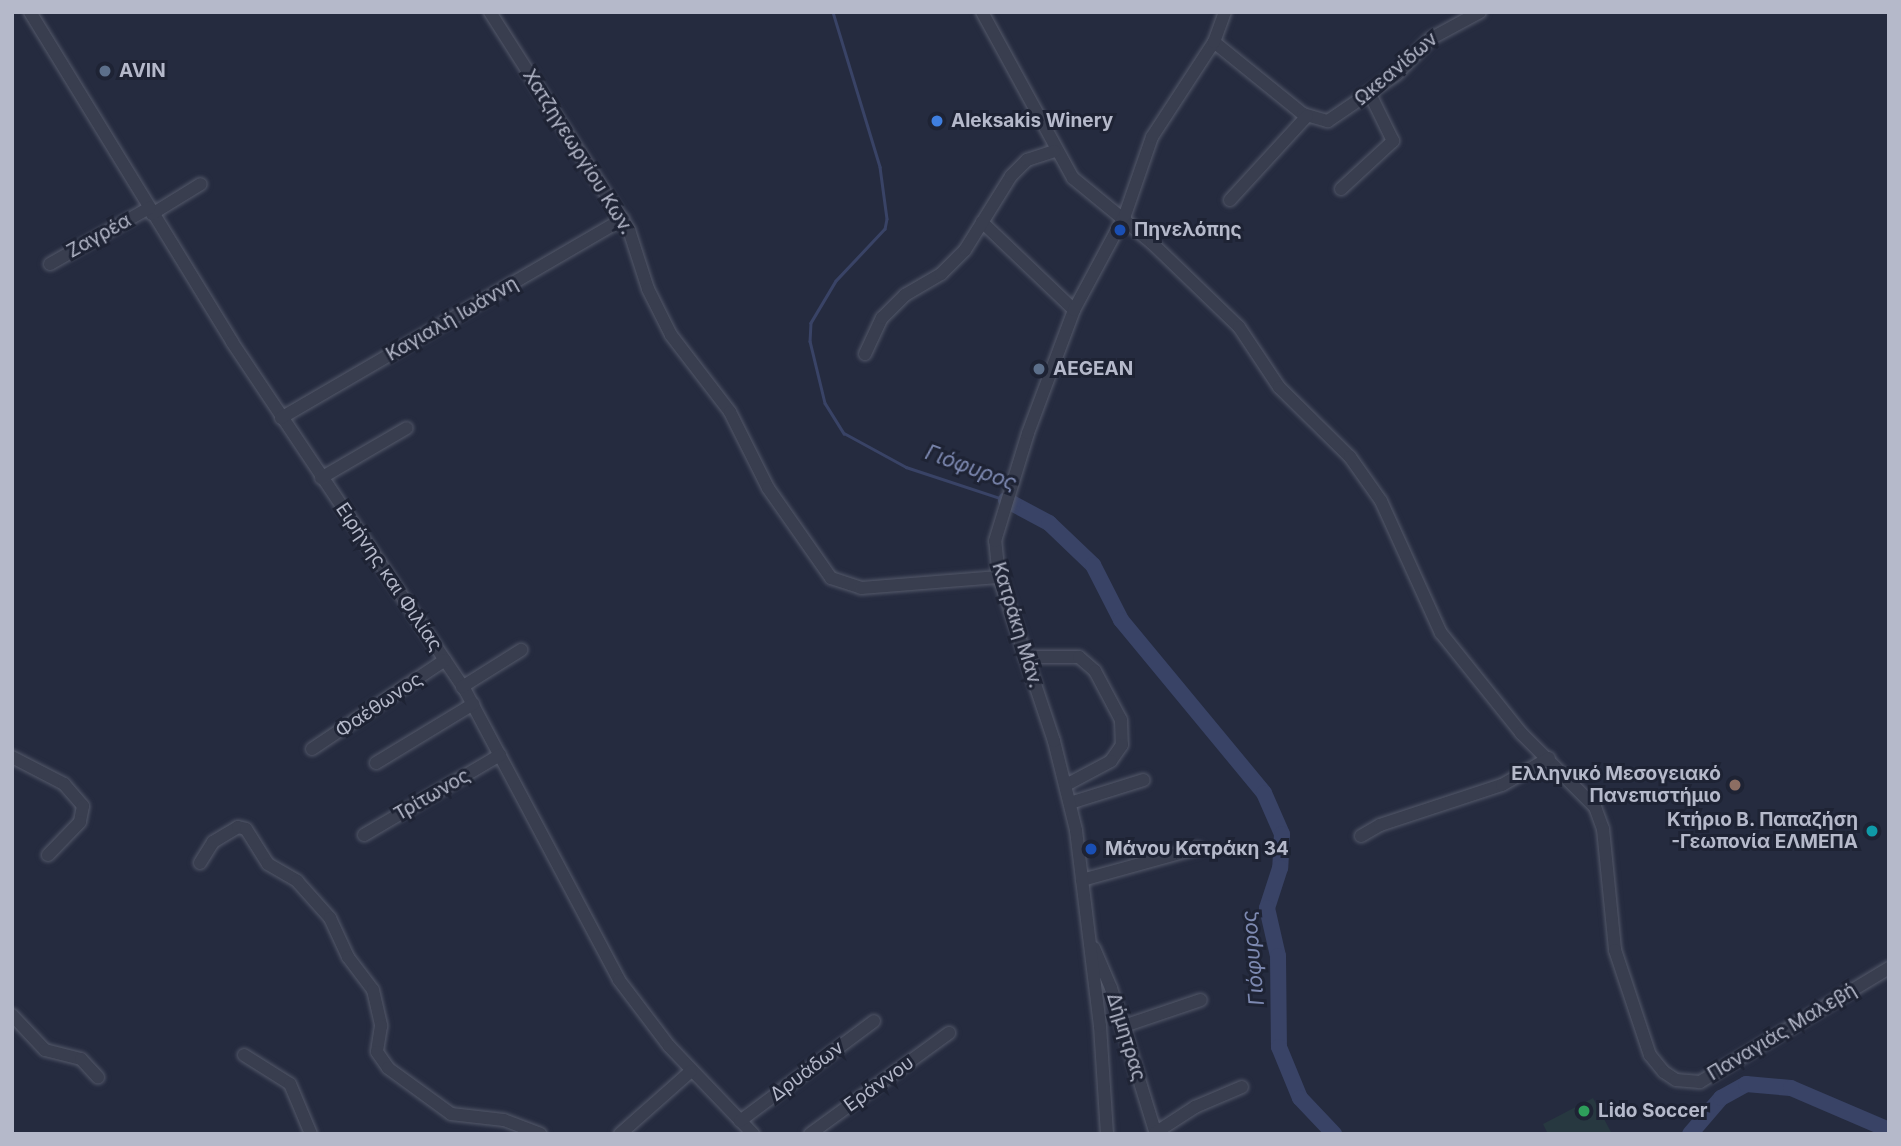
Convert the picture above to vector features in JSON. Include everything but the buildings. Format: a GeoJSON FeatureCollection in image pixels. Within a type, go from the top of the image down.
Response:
{"type":"FeatureCollection","features":[{"type":"Feature","properties":{"kind":"street","name":"Ειρήνης και Φιλίας"},"geometry":{"type":"LineString","coordinates":[[30,12],[281,418],[473,704],[611,967],[691,1070],[753,1134]]}},
{"type":"Feature","properties":{"kind":"street","name":"Χατζηγεωργίου Κων."},"geometry":{"type":"LineString","coordinates":[[490,12],[623,219],[665,324],[730,412],[768,488],[831,578],[845,585],[869,588],[999,577]]}},
{"type":"Feature","properties":{"kind":"street"},"geometry":{"type":"LineString","coordinates":[[982,12],[1010,58],[1055,151],[1086,192],[1122,221]]}},
{"type":"Feature","properties":{"kind":"street"},"geometry":{"type":"LineString","coordinates":[[1225,12],[1214,42],[1307,116],[1230,200]]}},
{"type":"Feature","properties":{"kind":"street","name":"Ωκεανίδων"},"geometry":{"type":"LineString","coordinates":[[1307,116],[1328,121],[1407,65],[1430,39],[1457,17],[1480,12]]}},
{"type":"Feature","properties":{"kind":"street","name":"Κατράκη Μάν."},"geometry":{"type":"LineString","coordinates":[[1107,1134],[1091,942],[1070,803],[999,577],[998,527],[1074,310],[1122,221],[1152,137],[1214,42]]}},
{"type":"Feature","properties":{"kind":"street"},"geometry":{"type":"LineString","coordinates":[[1341,189],[1393,141],[1370,93]]}},
{"type":"Feature","properties":{"kind":"street"},"geometry":{"type":"LineString","coordinates":[[865,354],[882,318],[905,295],[941,274],[965,250],[1011,176],[1027,160],[1055,151]]}},
{"type":"Feature","properties":{"kind":"street","name":"Ζαγρέα"},"geometry":{"type":"LineString","coordinates":[[50,264],[201,184]]}},
{"type":"Feature","properties":{"kind":"street","name":"Καγιαλή Ιωάννη"},"geometry":{"type":"LineString","coordinates":[[281,418],[623,219]]}},
{"type":"Feature","properties":{"kind":"street","name":"Παναγιάς Μαλεβή"},"geometry":{"type":"LineString","coordinates":[[1122,221],[1239,327],[1279,387],[1367,478],[1441,633],[1492,700],[1595,807],[1603,829],[1615,950],[1650,1055],[1676,1080],[1700,1082],[1889,968]]}},
{"type":"Feature","properties":{"kind":"street"},"geometry":{"type":"LineString","coordinates":[[982,222],[1074,310]]}},
{"type":"Feature","properties":{"kind":"street"},"geometry":{"type":"LineString","coordinates":[[321,478],[407,428]]}},
{"type":"Feature","properties":{"kind":"street"},"geometry":{"type":"LineString","coordinates":[[462,687],[521,650]]}},
{"type":"Feature","properties":{"kind":"street"},"geometry":{"type":"LineString","coordinates":[[1025,657],[1079,657],[1095,671],[1121,720],[1122,745],[1111,761],[1066,785]]}},
{"type":"Feature","properties":{"kind":"street","name":"Φαέθωνος"},"geometry":{"type":"LineString","coordinates":[[312,749],[445,660]]}},
{"type":"Feature","properties":{"kind":"street"},"geometry":{"type":"LineString","coordinates":[[376,763],[473,704]]}},
{"type":"Feature","properties":{"kind":"street","name":"Τρίτωνος"},"geometry":{"type":"LineString","coordinates":[[364,835],[500,755]]}},
{"type":"Feature","properties":{"kind":"street"},"geometry":{"type":"LineString","coordinates":[[12,757],[64,784],[83,806],[80,822],[48,855]]}},
{"type":"Feature","properties":{"kind":"street"},"geometry":{"type":"LineString","coordinates":[[1361,836],[1380,825],[1502,785],[1549,758]]}},
{"type":"Feature","properties":{"kind":"street"},"geometry":{"type":"LineString","coordinates":[[1070,803],[1144,780]]}},
{"type":"Feature","properties":{"kind":"street"},"geometry":{"type":"LineString","coordinates":[[200,863],[212,842],[238,827],[246,829],[268,864],[297,881],[318,902],[373,990],[382,1026],[377,1052],[388,1068],[451,1114],[504,1120],[540,1134]]}},
{"type":"Feature","properties":{"kind":"street"},"geometry":{"type":"LineString","coordinates":[[1082,880],[1198,848]]}},
{"type":"Feature","properties":{"kind":"street","name":"Δήμητρας"},"geometry":{"type":"LineString","coordinates":[[1091,942],[1124,1026],[1156,1133]]}},
{"type":"Feature","properties":{"kind":"street"},"geometry":{"type":"LineString","coordinates":[[1124,1026],[1201,1000]]}},
{"type":"Feature","properties":{"kind":"street"},"geometry":{"type":"LineString","coordinates":[[12,1015],[45,1050],[81,1059],[98,1077]]}},
{"type":"Feature","properties":{"kind":"street","name":"Δρυάδων"},"geometry":{"type":"LineString","coordinates":[[740,1121],[874,1021]]}},
{"type":"Feature","properties":{"kind":"street","name":"Εράννου"},"geometry":{"type":"LineString","coordinates":[[810,1134],[949,1033]]}},
{"type":"Feature","properties":{"kind":"street"},"geometry":{"type":"LineString","coordinates":[[244,1055],[290,1084],[310,1134]]}},
{"type":"Feature","properties":{"kind":"street"},"geometry":{"type":"LineString","coordinates":[[620,1134],[691,1070]]}},
{"type":"Feature","properties":{"kind":"street"},"geometry":{"type":"LineString","coordinates":[[1156,1133],[1195,1107],[1242,1087]]}},
{"type":"Feature","properties":{"kind":"shaded area","name":"Lido Soccer"},"geometry":{"type":"Polygon","coordinates":[[[1593,1098],[1612,1134],[1548,1134],[1543,1124],[1593,1098]]]}},
{"type":"Feature","properties":{"kind":"waterway","name":"Γιόφυρος"},"geometry":{"type":"LineString","coordinates":[[833,12],[880,167],[887,219],[885,229],[836,281],[811,323],[810,341],[825,403],[844,433],[906,467],[1003,499]]}},
{"type":"Feature","properties":{"kind":"waterway","name":"Γιόφυρος"},"geometry":{"type":"LineString","coordinates":[[1006,500],[1049,523],[1093,565],[1121,620],[1264,793],[1282,834],[1280,868],[1267,908],[1278,956],[1279,1047],[1300,1098],[1334,1134]]}},
{"type":"Feature","properties":{"kind":"waterway","name":"Γιόφυρος"},"geometry":{"type":"LineString","coordinates":[[1690,1134],[1721,1098],[1746,1084],[1791,1088],[1889,1130]]}},
{"type":"Feature","properties":{"kind":"place","name":"AVIN"},"geometry":{"type":"Point","coordinates":[105,71]}},
{"type":"Feature","properties":{"kind":"place","name":"Aleksakis Winery"},"geometry":{"type":"Point","coordinates":[937,121]}},
{"type":"Feature","properties":{"kind":"place","name":"Πηνελόπης"},"geometry":{"type":"Point","coordinates":[1120,230]}},
{"type":"Feature","properties":{"kind":"place","name":"AEGEAN"},"geometry":{"type":"Point","coordinates":[1039,369]}},
{"type":"Feature","properties":{"kind":"place","name":"Ελληνικό Μεσογειακό Πανεπιστήμιο"},"geometry":{"type":"Point","coordinates":[1735,785]}},
{"type":"Feature","properties":{"kind":"place","name":"Κτήριο Β. Παπαζήση -Γεωπονία ΕΛΜΕΠΑ"},"geometry":{"type":"Point","coordinates":[1872,831]}},
{"type":"Feature","properties":{"kind":"place","name":"Μάνου Κατράκη 34"},"geometry":{"type":"Point","coordinates":[1091,849]}},
{"type":"Feature","properties":{"kind":"place","name":"Lido Soccer"},"geometry":{"type":"Point","coordinates":[1584,1111]}}]}
